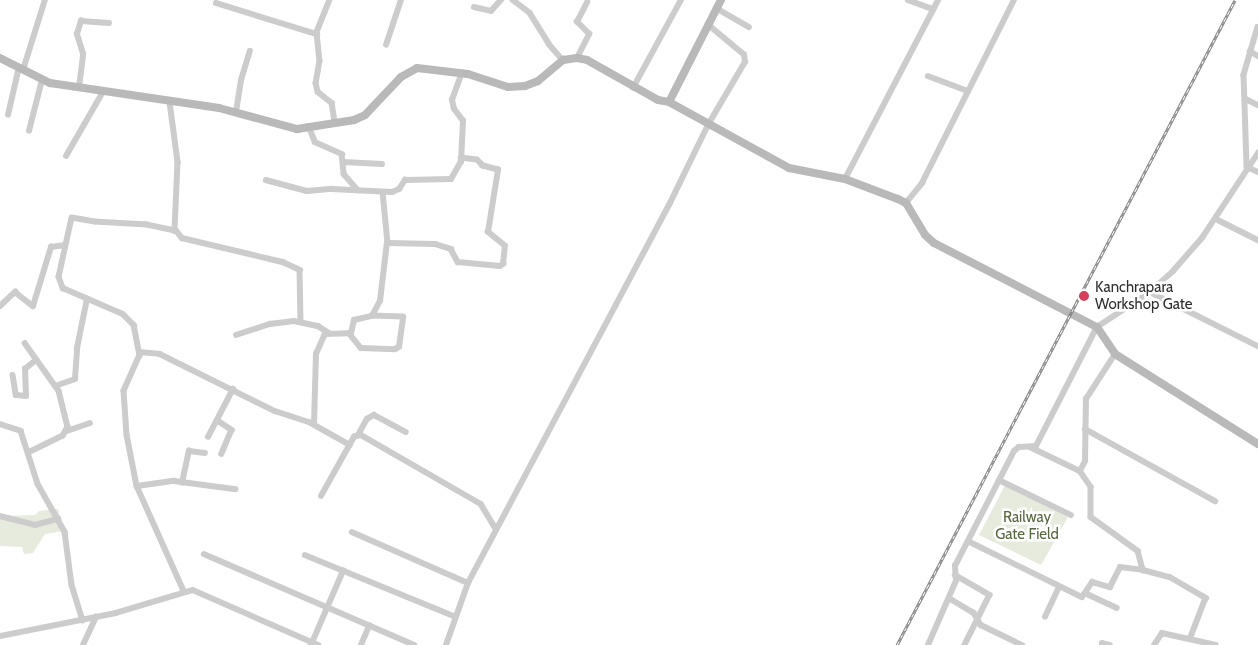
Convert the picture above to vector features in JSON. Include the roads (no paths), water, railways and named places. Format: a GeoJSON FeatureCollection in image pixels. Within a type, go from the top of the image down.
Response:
{"type":"FeatureCollection","features":[{"type":"Feature","properties":{"kind":"street"},"geometry":{"type":"LineString","coordinates":[[8,115],[21,68],[46,0]]}},
{"type":"Feature","properties":{"kind":"street"},"geometry":{"type":"LineString","coordinates":[[330,0],[317,34],[320,58],[317,89],[332,103],[335,122]]}},
{"type":"Feature","properties":{"kind":"street"},"geometry":{"type":"LineString","coordinates":[[386,46],[401,0]]}},
{"type":"Feature","properties":{"kind":"street"},"geometry":{"type":"LineString","coordinates":[[474,7],[491,11],[501,0]]}},
{"type":"Feature","properties":{"kind":"street"},"geometry":{"type":"LineString","coordinates":[[513,0],[530,13],[548,44],[563,60]]}},
{"type":"Feature","properties":{"kind":"street"},"geometry":{"type":"LineString","coordinates":[[633,88],[681,0]]}},
{"type":"Feature","properties":{"kind":"street"},"geometry":{"type":"LineString","coordinates":[[669,102],[720,0]]}},
{"type":"Feature","properties":{"kind":"street"},"geometry":{"type":"LineString","coordinates":[[908,0],[933,9]]}},
{"type":"Feature","properties":{"kind":"street"},"geometry":{"type":"LineString","coordinates":[[845,179],[938,0]]}},
{"type":"Feature","properties":{"kind":"street"},"geometry":{"type":"LineString","coordinates":[[906,203],[918,189],[1014,0]]}},
{"type":"Feature","properties":{"kind":"street"},"geometry":{"type":"LineString","coordinates":[[577,58],[589,34],[577,22],[587,2]]}},
{"type":"Feature","properties":{"kind":"street"},"geometry":{"type":"LineString","coordinates":[[216,3],[317,34]]}},
{"type":"Feature","properties":{"kind":"street"},"geometry":{"type":"LineString","coordinates":[[716,8],[749,27]]}},
{"type":"Feature","properties":{"kind":"street"},"geometry":{"type":"LineString","coordinates":[[79,88],[83,54],[77,34],[81,21],[109,23]]}},
{"type":"Feature","properties":{"kind":"street"},"geometry":{"type":"LineString","coordinates":[[446,645],[454,616],[468,583],[670,203],[708,125],[727,96],[746,59],[708,25]]}},
{"type":"Feature","properties":{"kind":"street"},"geometry":{"type":"LineString","coordinates":[[1247,167],[1244,75],[1258,27]]}},
{"type":"Feature","properties":{"kind":"street"},"geometry":{"type":"LineString","coordinates":[[236,112],[241,80],[250,51]]}},
{"type":"Feature","properties":{"kind":"street"},"geometry":{"type":"LineString","coordinates":[[1250,51],[1258,56]]}},
{"type":"Feature","properties":{"kind":"street"},"geometry":{"type":"LineString","coordinates":[[0,58],[42,80],[103,92],[236,112],[291,127],[335,122],[365,115],[401,77],[417,68],[462,74],[508,87],[525,86],[538,81],[563,60],[577,58],[586,60],[633,88],[669,102],[789,168],[845,179],[906,203],[925,235],[934,243],[1097,327],[1116,354],[1258,444]]}},
{"type":"Feature","properties":{"kind":"street"},"geometry":{"type":"LineString","coordinates":[[266,180],[296,190],[383,192],[397,191],[405,180],[451,178],[457,173],[461,158],[463,121],[454,110],[452,100],[462,74]]}},
{"type":"Feature","properties":{"kind":"street"},"geometry":{"type":"LineString","coordinates":[[928,76],[968,91]]}},
{"type":"Feature","properties":{"kind":"street"},"geometry":{"type":"LineString","coordinates":[[29,131],[42,80]]}},
{"type":"Feature","properties":{"kind":"street"},"geometry":{"type":"LineString","coordinates":[[66,156],[103,92]]}},
{"type":"Feature","properties":{"kind":"street"},"geometry":{"type":"LineString","coordinates":[[1246,99],[1258,105]]}},
{"type":"Feature","properties":{"kind":"street"},"geometry":{"type":"LineString","coordinates":[[170,102],[178,167],[176,230],[182,238],[283,262],[300,270],[301,322]]}},
{"type":"Feature","properties":{"kind":"street"},"geometry":{"type":"LineString","coordinates":[[310,126],[315,142],[339,152],[344,162],[345,177],[358,190]]}},
{"type":"Feature","properties":{"kind":"street"},"geometry":{"type":"LineString","coordinates":[[928,645],[949,598],[956,566],[1016,448],[1036,446],[1097,327],[1150,292],[1173,271],[1216,219],[1247,167],[1258,153]]}},
{"type":"Feature","properties":{"kind":"street"},"geometry":{"type":"LineString","coordinates":[[387,242],[435,244],[451,250],[458,262],[502,265],[505,246],[488,232],[498,170],[474,160],[461,158]]}},
{"type":"Feature","properties":{"kind":"street"},"geometry":{"type":"LineString","coordinates":[[344,162],[382,164]]}},
{"type":"Feature","properties":{"kind":"street"},"geometry":{"type":"LineString","coordinates":[[1247,167],[1258,172]]}},
{"type":"Feature","properties":{"kind":"street"},"geometry":{"type":"LineString","coordinates":[[372,316],[381,296],[387,242],[383,192]]}},
{"type":"Feature","properties":{"kind":"street"},"geometry":{"type":"LineString","coordinates":[[176,230],[173,232],[147,224],[95,222],[72,218],[65,245],[60,285],[123,314],[134,325],[139,360],[126,386],[123,399],[137,486],[184,591]]}},
{"type":"Feature","properties":{"kind":"street"},"geometry":{"type":"LineString","coordinates":[[1216,219],[1258,240]]}},
{"type":"Feature","properties":{"kind":"street"},"geometry":{"type":"LineString","coordinates":[[0,306],[15,292],[33,306],[50,247],[65,245]]}},
{"type":"Feature","properties":{"kind":"street"},"geometry":{"type":"LineString","coordinates":[[1150,292],[1258,346]]}},
{"type":"Feature","properties":{"kind":"street"},"geometry":{"type":"LineString","coordinates":[[55,386],[75,379],[77,348],[87,299]]}},
{"type":"Feature","properties":{"kind":"street"},"geometry":{"type":"LineString","coordinates":[[372,316],[403,317],[397,348],[360,348],[351,334],[354,320],[372,316]]}},
{"type":"Feature","properties":{"kind":"street"},"geometry":{"type":"LineString","coordinates":[[236,335],[270,324],[301,322],[330,332],[351,334]]}},
{"type":"Feature","properties":{"kind":"street"},"geometry":{"type":"LineString","coordinates":[[314,425],[316,354],[322,337],[330,332]]}},
{"type":"Feature","properties":{"kind":"street"},"geometry":{"type":"LineString","coordinates":[[26,343],[35,361],[61,396],[67,431]]}},
{"type":"Feature","properties":{"kind":"street"},"geometry":{"type":"LineString","coordinates":[[139,352],[160,354],[275,410],[314,425],[350,445]]}},
{"type":"Feature","properties":{"kind":"street"},"geometry":{"type":"LineString","coordinates":[[1080,471],[1085,461],[1088,395],[1116,354]]}},
{"type":"Feature","properties":{"kind":"street"},"geometry":{"type":"LineString","coordinates":[[13,375],[16,395],[26,396],[25,369],[35,361]]}},
{"type":"Feature","properties":{"kind":"street"},"geometry":{"type":"LineString","coordinates":[[208,438],[233,389]]}},
{"type":"Feature","properties":{"kind":"street"},"geometry":{"type":"LineString","coordinates":[[321,496],[367,418],[374,416],[406,432]]}},
{"type":"Feature","properties":{"kind":"street"},"geometry":{"type":"LineString","coordinates":[[217,420],[232,430],[222,454]]}},
{"type":"Feature","properties":{"kind":"street"},"geometry":{"type":"LineString","coordinates":[[30,452],[63,436],[67,431],[90,423]]}},
{"type":"Feature","properties":{"kind":"street"},"geometry":{"type":"LineString","coordinates":[[0,424],[20,428],[30,452],[38,484],[68,541],[72,585],[82,620]]}},
{"type":"Feature","properties":{"kind":"street"},"geometry":{"type":"LineString","coordinates":[[1085,430],[1215,501]]}},
{"type":"Feature","properties":{"kind":"street"},"geometry":{"type":"LineString","coordinates":[[358,435],[481,504],[496,529]]}},
{"type":"Feature","properties":{"kind":"street"},"geometry":{"type":"LineString","coordinates":[[1030,447],[1080,471],[1091,487],[1091,517],[1138,551],[1143,570]]}},
{"type":"Feature","properties":{"kind":"street"},"geometry":{"type":"LineString","coordinates":[[182,482],[190,451],[205,453]]}},
{"type":"Feature","properties":{"kind":"street"},"geometry":{"type":"LineString","coordinates":[[999,480],[1071,515]]}},
{"type":"Feature","properties":{"kind":"street"},"geometry":{"type":"LineString","coordinates":[[137,486],[182,482],[235,489]]}},
{"type":"Feature","properties":{"kind":"street"},"geometry":{"type":"LineString","coordinates":[[0,516],[35,525],[58,520]]}},
{"type":"Feature","properties":{"kind":"street"},"geometry":{"type":"LineString","coordinates":[[352,532],[468,583]]}},
{"type":"Feature","properties":{"kind":"street"},"geometry":{"type":"LineString","coordinates":[[968,541],[1079,597],[1086,593],[1092,582],[1110,587],[1120,567],[1143,570],[1170,577],[1206,598],[1191,637]]}},
{"type":"Feature","properties":{"kind":"street"},"geometry":{"type":"LineString","coordinates":[[204,554],[414,645]]}},
{"type":"Feature","properties":{"kind":"street"},"geometry":{"type":"LineString","coordinates":[[305,555],[454,616]]}},
{"type":"Feature","properties":{"kind":"street"},"geometry":{"type":"LineString","coordinates":[[0,636],[96,617],[184,591],[198,591],[313,644],[327,607],[344,571]]}},
{"type":"Feature","properties":{"kind":"street"},"geometry":{"type":"LineString","coordinates":[[955,575],[989,593],[978,621],[965,645]]}},
{"type":"Feature","properties":{"kind":"street"},"geometry":{"type":"LineString","coordinates":[[1045,617],[1059,587]]}},
{"type":"Feature","properties":{"kind":"street"},"geometry":{"type":"LineString","coordinates":[[1086,593],[1117,608]]}},
{"type":"Feature","properties":{"kind":"street"},"geometry":{"type":"LineString","coordinates":[[949,598],[974,614],[983,627],[1022,645]]}},
{"type":"Feature","properties":{"kind":"street"},"geometry":{"type":"LineString","coordinates":[[83,645],[96,617]]}},
{"type":"Feature","properties":{"kind":"street"},"geometry":{"type":"LineString","coordinates":[[361,645],[369,626]]}},
{"type":"Feature","properties":{"kind":"street"},"geometry":{"type":"LineString","coordinates":[[1154,645],[1162,633],[1191,637],[1216,645]]}},
{"type":"Feature","properties":{"kind":"street"},"geometry":{"type":"LineString","coordinates":[[1102,643],[1110,645]]}},
{"type":"Feature","properties":{"kind":"railway"},"geometry":{"type":"LineString","coordinates":[[897,645],[1235,0]]}},
{"type":"Feature","properties":{"kind":"place","name":"Kanchrapara Workshop Gate"},"geometry":{"type":"Point","coordinates":[1084,296]}},
{"type":"Feature","properties":{"kind":"park label","name":"Railway Gate Field"},"geometry":{"type":"Point","coordinates":[1027,526]}}]}
